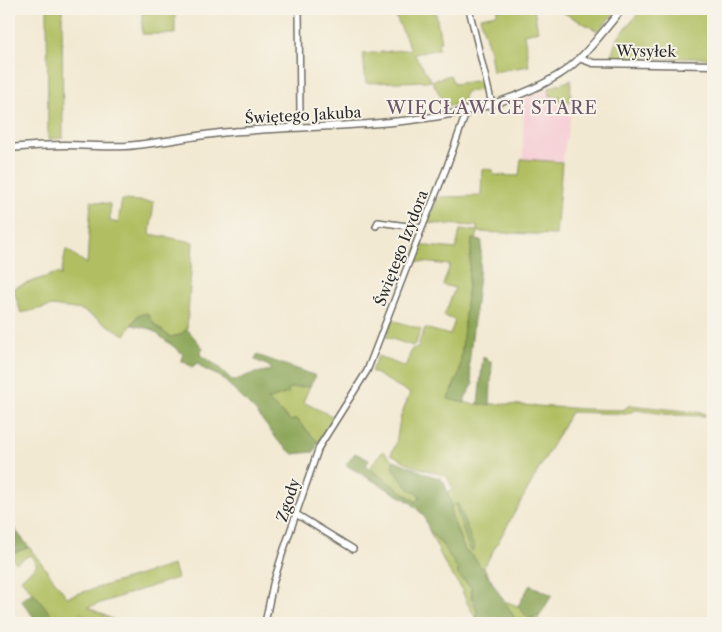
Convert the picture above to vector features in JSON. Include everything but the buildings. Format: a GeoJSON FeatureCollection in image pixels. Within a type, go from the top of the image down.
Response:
{"type":"FeatureCollection","features":[{"type":"Feature","properties":{"kind":"street"},"geometry":{"type":"LineString","coordinates":[[290,128],[300,115],[300,9]]}},
{"type":"Feature","properties":{"kind":"street"},"geometry":{"type":"LineString","coordinates":[[469,9],[492,104]]}},
{"type":"Feature","properties":{"kind":"street","name":"Świętego Jakuba"},"geometry":{"type":"LineString","coordinates":[[9,148],[64,145],[126,146],[213,134],[391,122],[501,102],[537,87],[566,71],[622,9]]}},
{"type":"Feature","properties":{"kind":"street","name":"Wysyłek"},"geometry":{"type":"LineString","coordinates":[[579,58],[593,63],[713,64]]}},
{"type":"Feature","properties":{"kind":"street","name":"Świętego Izydora"},"geometry":{"type":"LineString","coordinates":[[354,393],[367,371],[446,169],[465,116],[464,110]]}},
{"type":"Feature","properties":{"kind":"street"},"geometry":{"type":"LineString","coordinates":[[376,226],[378,222],[422,228]]}},
{"type":"Feature","properties":{"kind":"street","name":"Zgody"},"geometry":{"type":"LineString","coordinates":[[265,623],[273,584],[319,447],[354,393]]}},
{"type":"Feature","properties":{"kind":"street"},"geometry":{"type":"LineString","coordinates":[[296,514],[353,549]]}},
{"type":"Feature","properties":{"kind":"shaded area"},"geometry":{"type":"Polygon","coordinates":[[[572,80],[570,120],[562,162],[523,159],[524,98],[572,80]]]}},
{"type":"Feature","properties":{"kind":"green space"},"geometry":{"type":"Polygon","coordinates":[[[47,9],[62,9],[63,138],[48,139],[47,9]]]}},
{"type":"Feature","properties":{"kind":"green space"},"geometry":{"type":"Polygon","coordinates":[[[142,9],[175,9],[175,34],[142,34],[142,9]]]}},
{"type":"Feature","properties":{"kind":"green space"},"geometry":{"type":"Polygon","coordinates":[[[392,9],[435,9],[441,42],[438,43],[439,49],[414,54],[432,81],[366,83],[363,54],[411,49],[392,9]]]}},
{"type":"Feature","properties":{"kind":"green space"},"geometry":{"type":"Polygon","coordinates":[[[497,9],[534,9],[538,31],[524,34],[529,66],[493,72],[490,52],[480,17],[497,14],[497,9]]]}},
{"type":"Feature","properties":{"kind":"green space"},"geometry":{"type":"Polygon","coordinates":[[[556,9],[618,9],[598,31],[556,9]]]}},
{"type":"Feature","properties":{"kind":"green space"},"geometry":{"type":"Polygon","coordinates":[[[642,9],[713,9],[713,58],[610,58],[617,39],[642,9]]]}},
{"type":"Feature","properties":{"kind":"green space"},"geometry":{"type":"Polygon","coordinates":[[[450,75],[454,84],[481,80],[483,90],[465,92],[463,104],[446,106],[432,81],[450,75]]]}},
{"type":"Feature","properties":{"kind":"green space"},"geometry":{"type":"Polygon","coordinates":[[[571,80],[570,103],[559,102],[559,96],[550,96],[549,88],[571,80]]]}},
{"type":"Feature","properties":{"kind":"green space"},"geometry":{"type":"Polygon","coordinates":[[[521,159],[562,162],[556,235],[478,232],[476,240],[472,239],[460,371],[448,399],[472,404],[585,409],[623,410],[630,405],[704,413],[705,416],[672,415],[636,410],[626,414],[571,412],[484,567],[492,582],[472,555],[465,551],[451,515],[451,504],[447,492],[453,489],[447,476],[413,466],[391,454],[396,444],[400,419],[410,393],[371,371],[378,356],[405,367],[412,349],[420,347],[419,343],[425,328],[450,335],[455,320],[444,316],[455,288],[443,285],[450,265],[413,261],[418,245],[456,249],[460,230],[477,231],[477,226],[426,223],[439,197],[481,196],[482,169],[493,170],[494,175],[519,176],[521,159]]]}},
{"type":"Feature","properties":{"kind":"green space"},"geometry":{"type":"Polygon","coordinates":[[[122,200],[154,202],[150,234],[193,242],[187,329],[180,335],[170,337],[138,315],[125,335],[82,310],[52,306],[21,313],[13,288],[57,273],[61,275],[66,249],[87,264],[91,201],[110,204],[110,221],[118,223],[122,200]]]}},
{"type":"Feature","properties":{"kind":"green space"},"geometry":{"type":"Polygon","coordinates":[[[472,239],[482,241],[469,364],[473,385],[465,398],[465,403],[448,399],[460,371],[472,239]]]}},
{"type":"Feature","properties":{"kind":"green space"},"geometry":{"type":"Polygon","coordinates":[[[147,313],[155,325],[170,337],[180,335],[187,329],[203,348],[200,355],[216,365],[233,381],[251,374],[271,370],[269,366],[255,360],[257,355],[316,376],[310,386],[289,388],[288,393],[267,400],[291,421],[296,419],[318,442],[314,452],[293,454],[279,442],[256,412],[221,377],[204,369],[197,363],[192,367],[181,360],[183,354],[151,329],[132,325],[138,315],[147,313]]]}},
{"type":"Feature","properties":{"kind":"green space"},"geometry":{"type":"Polygon","coordinates":[[[392,320],[421,329],[413,346],[386,337],[392,320]]]}},
{"type":"Feature","properties":{"kind":"green space"},"geometry":{"type":"Polygon","coordinates":[[[483,357],[492,362],[490,405],[478,404],[483,357]]]}},
{"type":"Feature","properties":{"kind":"green space"},"geometry":{"type":"Polygon","coordinates":[[[310,386],[303,402],[334,417],[318,442],[296,420],[291,421],[266,400],[288,393],[289,388],[310,386]]]}},
{"type":"Feature","properties":{"kind":"green space"},"geometry":{"type":"Polygon","coordinates":[[[383,451],[394,461],[392,467],[408,488],[421,496],[417,502],[369,469],[383,451]]]}},
{"type":"Feature","properties":{"kind":"green space"},"geometry":{"type":"Polygon","coordinates":[[[355,453],[369,460],[366,466],[416,502],[421,496],[408,488],[392,467],[394,460],[440,478],[444,482],[451,504],[451,515],[465,551],[472,555],[492,582],[518,623],[479,623],[477,610],[472,598],[472,588],[458,575],[458,570],[445,548],[429,530],[424,516],[410,502],[346,465],[355,453]]]}},
{"type":"Feature","properties":{"kind":"green space"},"geometry":{"type":"Polygon","coordinates":[[[455,504],[458,504],[475,549],[471,551],[468,545],[455,504]]]}},
{"type":"Feature","properties":{"kind":"green space"},"geometry":{"type":"Polygon","coordinates":[[[9,522],[29,547],[14,553],[9,545],[9,522]]]}},
{"type":"Feature","properties":{"kind":"green space"},"geometry":{"type":"Polygon","coordinates":[[[429,530],[445,548],[458,570],[458,575],[472,588],[471,600],[477,611],[476,618],[461,588],[446,566],[429,530]]]}},
{"type":"Feature","properties":{"kind":"green space"},"geometry":{"type":"Polygon","coordinates":[[[9,545],[14,553],[29,547],[67,597],[173,565],[177,578],[88,607],[120,623],[93,623],[81,613],[79,623],[58,623],[21,579],[37,565],[30,555],[16,563],[9,555],[9,545]]]}},
{"type":"Feature","properties":{"kind":"green space"},"geometry":{"type":"Polygon","coordinates":[[[530,585],[552,595],[540,615],[529,619],[518,606],[530,585]]]}},
{"type":"Feature","properties":{"kind":"green space"},"geometry":{"type":"Polygon","coordinates":[[[33,592],[58,623],[38,623],[21,600],[33,592]]]}},
{"type":"Feature","properties":{"kind":"green space"},"geometry":{"type":"Polygon","coordinates":[[[504,601],[518,606],[529,618],[540,615],[536,623],[518,623],[504,601]]]}},
{"type":"Feature","properties":{"kind":"district","name":"WIĘCŁAWICE STARE"},"geometry":{"type":"Point","coordinates":[492,108]}}]}
